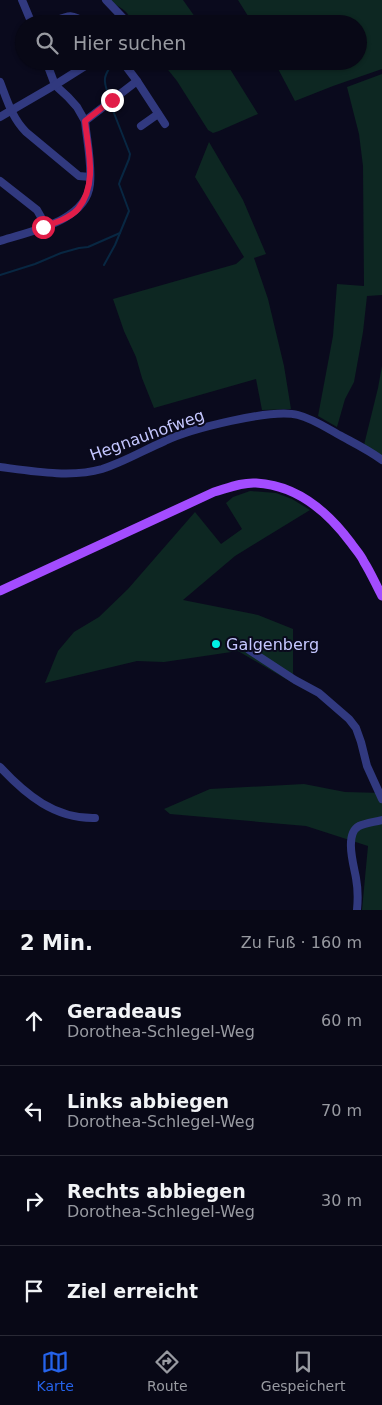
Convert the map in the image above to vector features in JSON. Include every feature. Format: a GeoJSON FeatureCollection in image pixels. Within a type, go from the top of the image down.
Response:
{"type":"FeatureCollection","features":[{"type":"Feature","properties":{"kind":"main road"},"geometry":{"type":"LineString","coordinates":[[3,590],[214,492],[233,486],[254,483],[281,487],[314,504],[331,519],[364,560],[382,596]]}},
{"type":"Feature","properties":{"kind":"street"},"geometry":{"type":"LineString","coordinates":[[22,0],[28,15]]}},
{"type":"Feature","properties":{"kind":"street"},"geometry":{"type":"LineString","coordinates":[[106,0],[122,15]]}},
{"type":"Feature","properties":{"kind":"street"},"geometry":{"type":"LineString","coordinates":[[0,241],[63,220],[77,210],[90,186],[85,121],[77,107],[55,85],[49,70]]}},
{"type":"Feature","properties":{"kind":"street"},"geometry":{"type":"LineString","coordinates":[[0,117],[79,70]]}},
{"type":"Feature","properties":{"kind":"street"},"geometry":{"type":"LineString","coordinates":[[129,70],[166,124]]}},
{"type":"Feature","properties":{"kind":"street"},"geometry":{"type":"LineString","coordinates":[[85,121],[137,81]]}},
{"type":"Feature","properties":{"kind":"street"},"geometry":{"type":"LineString","coordinates":[[0,82],[11,111],[26,132],[79,176],[90,177]]}},
{"type":"Feature","properties":{"kind":"street"},"geometry":{"type":"LineString","coordinates":[[141,126],[158,114]]}},
{"type":"Feature","properties":{"kind":"street"},"geometry":{"type":"LineString","coordinates":[[0,181],[37,210],[41,216],[43,227]]}},
{"type":"Feature","properties":{"kind":"street","name":"Hegnauhofweg"},"geometry":{"type":"LineString","coordinates":[[0,467],[58,473],[79,473],[101,469],[166,440],[198,429],[250,418],[285,414],[297,415],[316,422],[382,460]]}},
{"type":"Feature","properties":{"kind":"street"},"geometry":{"type":"LineString","coordinates":[[249,650],[319,693],[349,719],[356,728],[367,766],[382,799]]}},
{"type":"Feature","properties":{"kind":"street"},"geometry":{"type":"LineString","coordinates":[[0,767],[26,793],[51,808],[66,815],[80,818],[95,818]]}},
{"type":"Feature","properties":{"kind":"street"},"geometry":{"type":"LineString","coordinates":[[357,910],[356,879],[351,846],[353,833],[358,826],[382,820]]}},
{"type":"Feature","properties":{"kind":"green space"},"geometry":{"type":"Polygon","coordinates":[[[109,0],[183,0],[194,15],[128,15],[109,0]]]}},
{"type":"Feature","properties":{"kind":"green space"},"geometry":{"type":"Polygon","coordinates":[[[238,0],[382,0],[382,69],[295,101],[279,70],[367,70],[367,15],[247,15],[238,0]]]}},
{"type":"Feature","properties":{"kind":"green space"},"geometry":{"type":"Polygon","coordinates":[[[168,70],[231,70],[258,114],[213,133],[208,130],[168,70]]]}},
{"type":"Feature","properties":{"kind":"green space"},"geometry":{"type":"Polygon","coordinates":[[[382,74],[382,295],[367,296],[354,382],[345,399],[337,427],[318,416],[333,336],[337,284],[364,286],[363,166],[359,134],[347,87],[382,74]]]}},
{"type":"Feature","properties":{"kind":"green space"},"geometry":{"type":"Polygon","coordinates":[[[209,142],[243,200],[266,254],[254,258],[268,299],[284,366],[291,409],[262,410],[256,379],[154,408],[113,299],[236,264],[244,257],[195,177],[209,142]]]}},
{"type":"Feature","properties":{"kind":"green space"},"geometry":{"type":"Polygon","coordinates":[[[382,366],[382,456],[364,445],[382,366]]]}},
{"type":"Feature","properties":{"kind":"green space"},"geometry":{"type":"Polygon","coordinates":[[[250,491],[276,493],[292,499],[310,510],[235,556],[183,600],[258,615],[293,629],[293,677],[291,682],[238,651],[164,662],[137,661],[45,683],[58,651],[74,632],[99,617],[128,589],[195,512],[221,544],[242,529],[226,503],[233,497],[250,491]]]}},
{"type":"Feature","properties":{"kind":"green space"},"geometry":{"type":"Polygon","coordinates":[[[304,784],[345,792],[382,793],[382,910],[362,910],[368,846],[306,826],[170,814],[164,809],[210,789],[304,784]]]}},
{"type":"Feature","properties":{"kind":"waterway"},"geometry":{"type":"LineString","coordinates":[[109,70],[105,80],[109,96]]}},
{"type":"Feature","properties":{"kind":"waterway"},"geometry":{"type":"LineString","coordinates":[[104,265],[115,245],[129,211],[119,184],[130,154],[112,108]]}},
{"type":"Feature","properties":{"kind":"waterway"},"geometry":{"type":"LineString","coordinates":[[0,275],[35,264],[61,253],[88,247],[120,233]]}},
{"type":"Feature","properties":{"kind":"place","name":"Galgenberg"},"geometry":{"type":"Point","coordinates":[216,644]}},
{"type":"Feature","properties":{"kind":"route"},"geometry":{"type":"LineString","coordinates":[[43,227],[63,220],[77,210],[87,193],[90,186],[90,167],[85,121],[112,100]]}}]}
